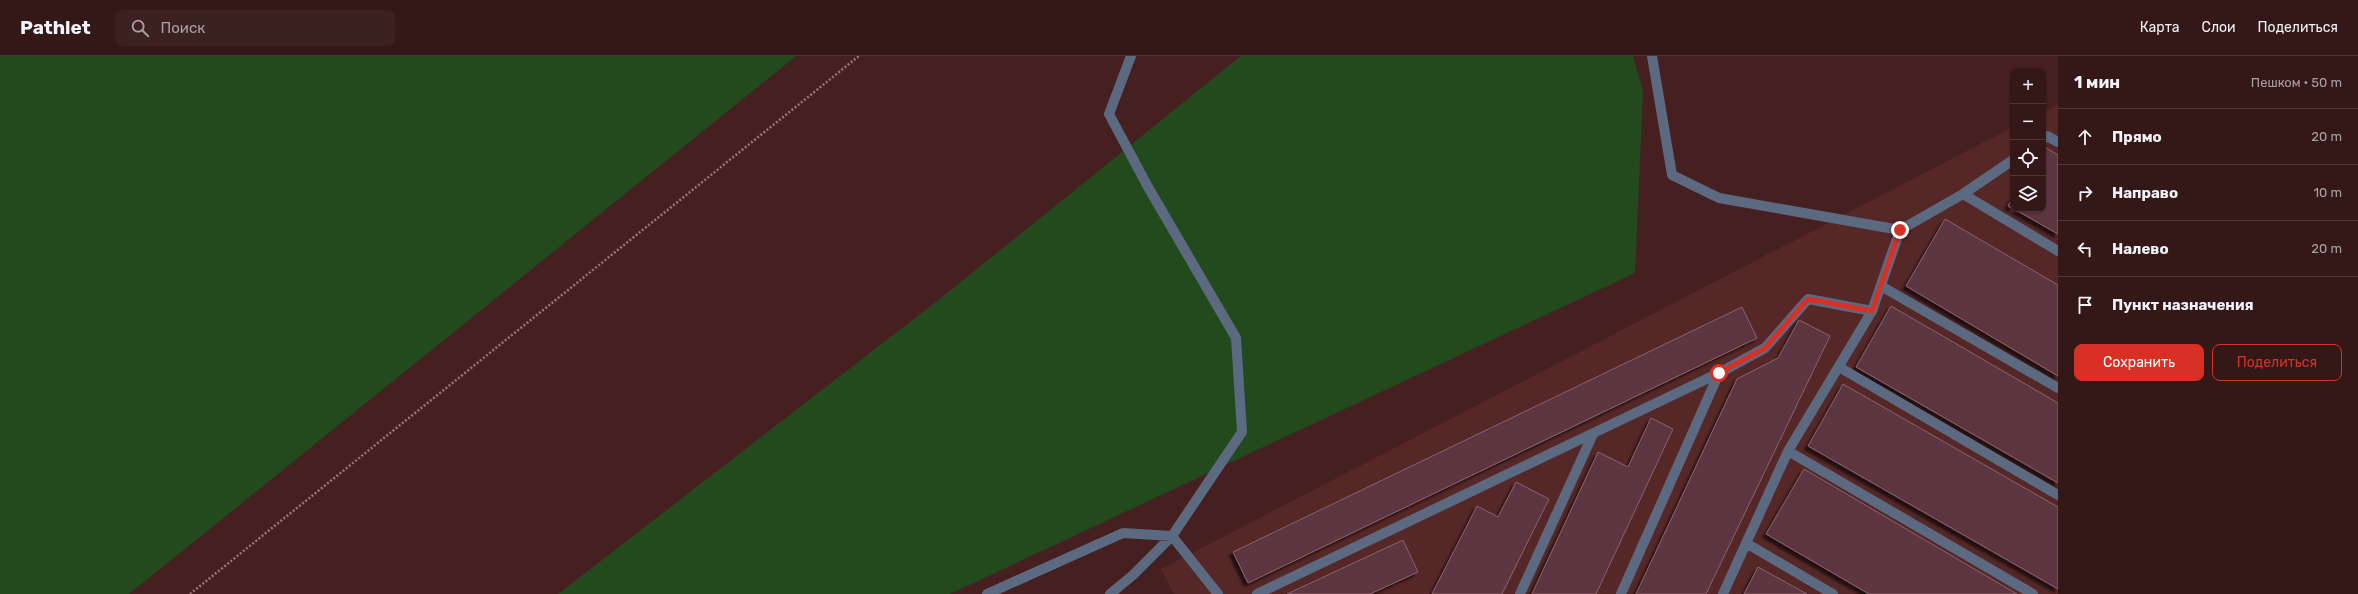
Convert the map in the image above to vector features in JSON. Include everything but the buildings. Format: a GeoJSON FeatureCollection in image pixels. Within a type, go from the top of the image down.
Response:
{"type":"FeatureCollection","features":[{"type":"Feature","properties":{"kind":"lane"},"geometry":{"type":"LineString","coordinates":[[1110,594],[1133,575],[1172,536],[1242,432],[1236,338],[1148,187],[1109,114],[1131,56]]}},
{"type":"Feature","properties":{"kind":"lane"},"geometry":{"type":"LineString","coordinates":[[1652,56],[1672,175],[1719,198],[1900,230],[1963,194],[2010,162]]}},
{"type":"Feature","properties":{"kind":"lane"},"geometry":{"type":"LineString","coordinates":[[2046,137],[2058,142]]}},
{"type":"Feature","properties":{"kind":"lane"},"geometry":{"type":"LineString","coordinates":[[1963,194],[2058,251]]}},
{"type":"Feature","properties":{"kind":"lane"},"geometry":{"type":"LineString","coordinates":[[1723,594],[1788,451],[1872,311],[1900,230]]}},
{"type":"Feature","properties":{"kind":"lane"},"geometry":{"type":"LineString","coordinates":[[1881,286],[2058,388]]}},
{"type":"Feature","properties":{"kind":"lane"},"geometry":{"type":"LineString","coordinates":[[1256,594],[1719,373],[1765,348],[1808,299],[1872,311]]}},
{"type":"Feature","properties":{"kind":"lane"},"geometry":{"type":"LineString","coordinates":[[1839,367],[2058,494]]}},
{"type":"Feature","properties":{"kind":"lane"},"geometry":{"type":"LineString","coordinates":[[1621,594],[1719,373]]}},
{"type":"Feature","properties":{"kind":"lane"},"geometry":{"type":"LineString","coordinates":[[1520,594],[1593,434]]}},
{"type":"Feature","properties":{"kind":"lane"},"geometry":{"type":"LineString","coordinates":[[1788,451],[2033,594]]}},
{"type":"Feature","properties":{"kind":"lane"},"geometry":{"type":"LineString","coordinates":[[987,594],[1122,533],[1172,536],[1218,594]]}},
{"type":"Feature","properties":{"kind":"lane"},"geometry":{"type":"LineString","coordinates":[[1746,543],[1833,594]]}},
{"type":"Feature","properties":{"kind":"path"},"geometry":{"type":"LineString","coordinates":[[190,594],[859,56]]}},
{"type":"Feature","properties":{"kind":"shaded area"},"geometry":{"type":"Polygon","coordinates":[[[2058,104],[2058,594],[1174,594],[1161,569],[2010,129],[2010,212],[2046,212],[2046,110],[2058,104]]]}},
{"type":"Feature","properties":{"kind":"green space"},"geometry":{"type":"Polygon","coordinates":[[[0,56],[796,56],[129,594],[0,594],[0,56]]]}},
{"type":"Feature","properties":{"kind":"green space"},"geometry":{"type":"Polygon","coordinates":[[[1241,56],[1633,56],[1643,92],[1635,273],[950,594],[558,594],[941,298],[1241,56]]]}},
{"type":"Feature","properties":{"kind":"route"},"geometry":{"type":"LineString","coordinates":[[1719,373],[1765,348],[1808,299],[1872,311],[1900,230]]}}]}
